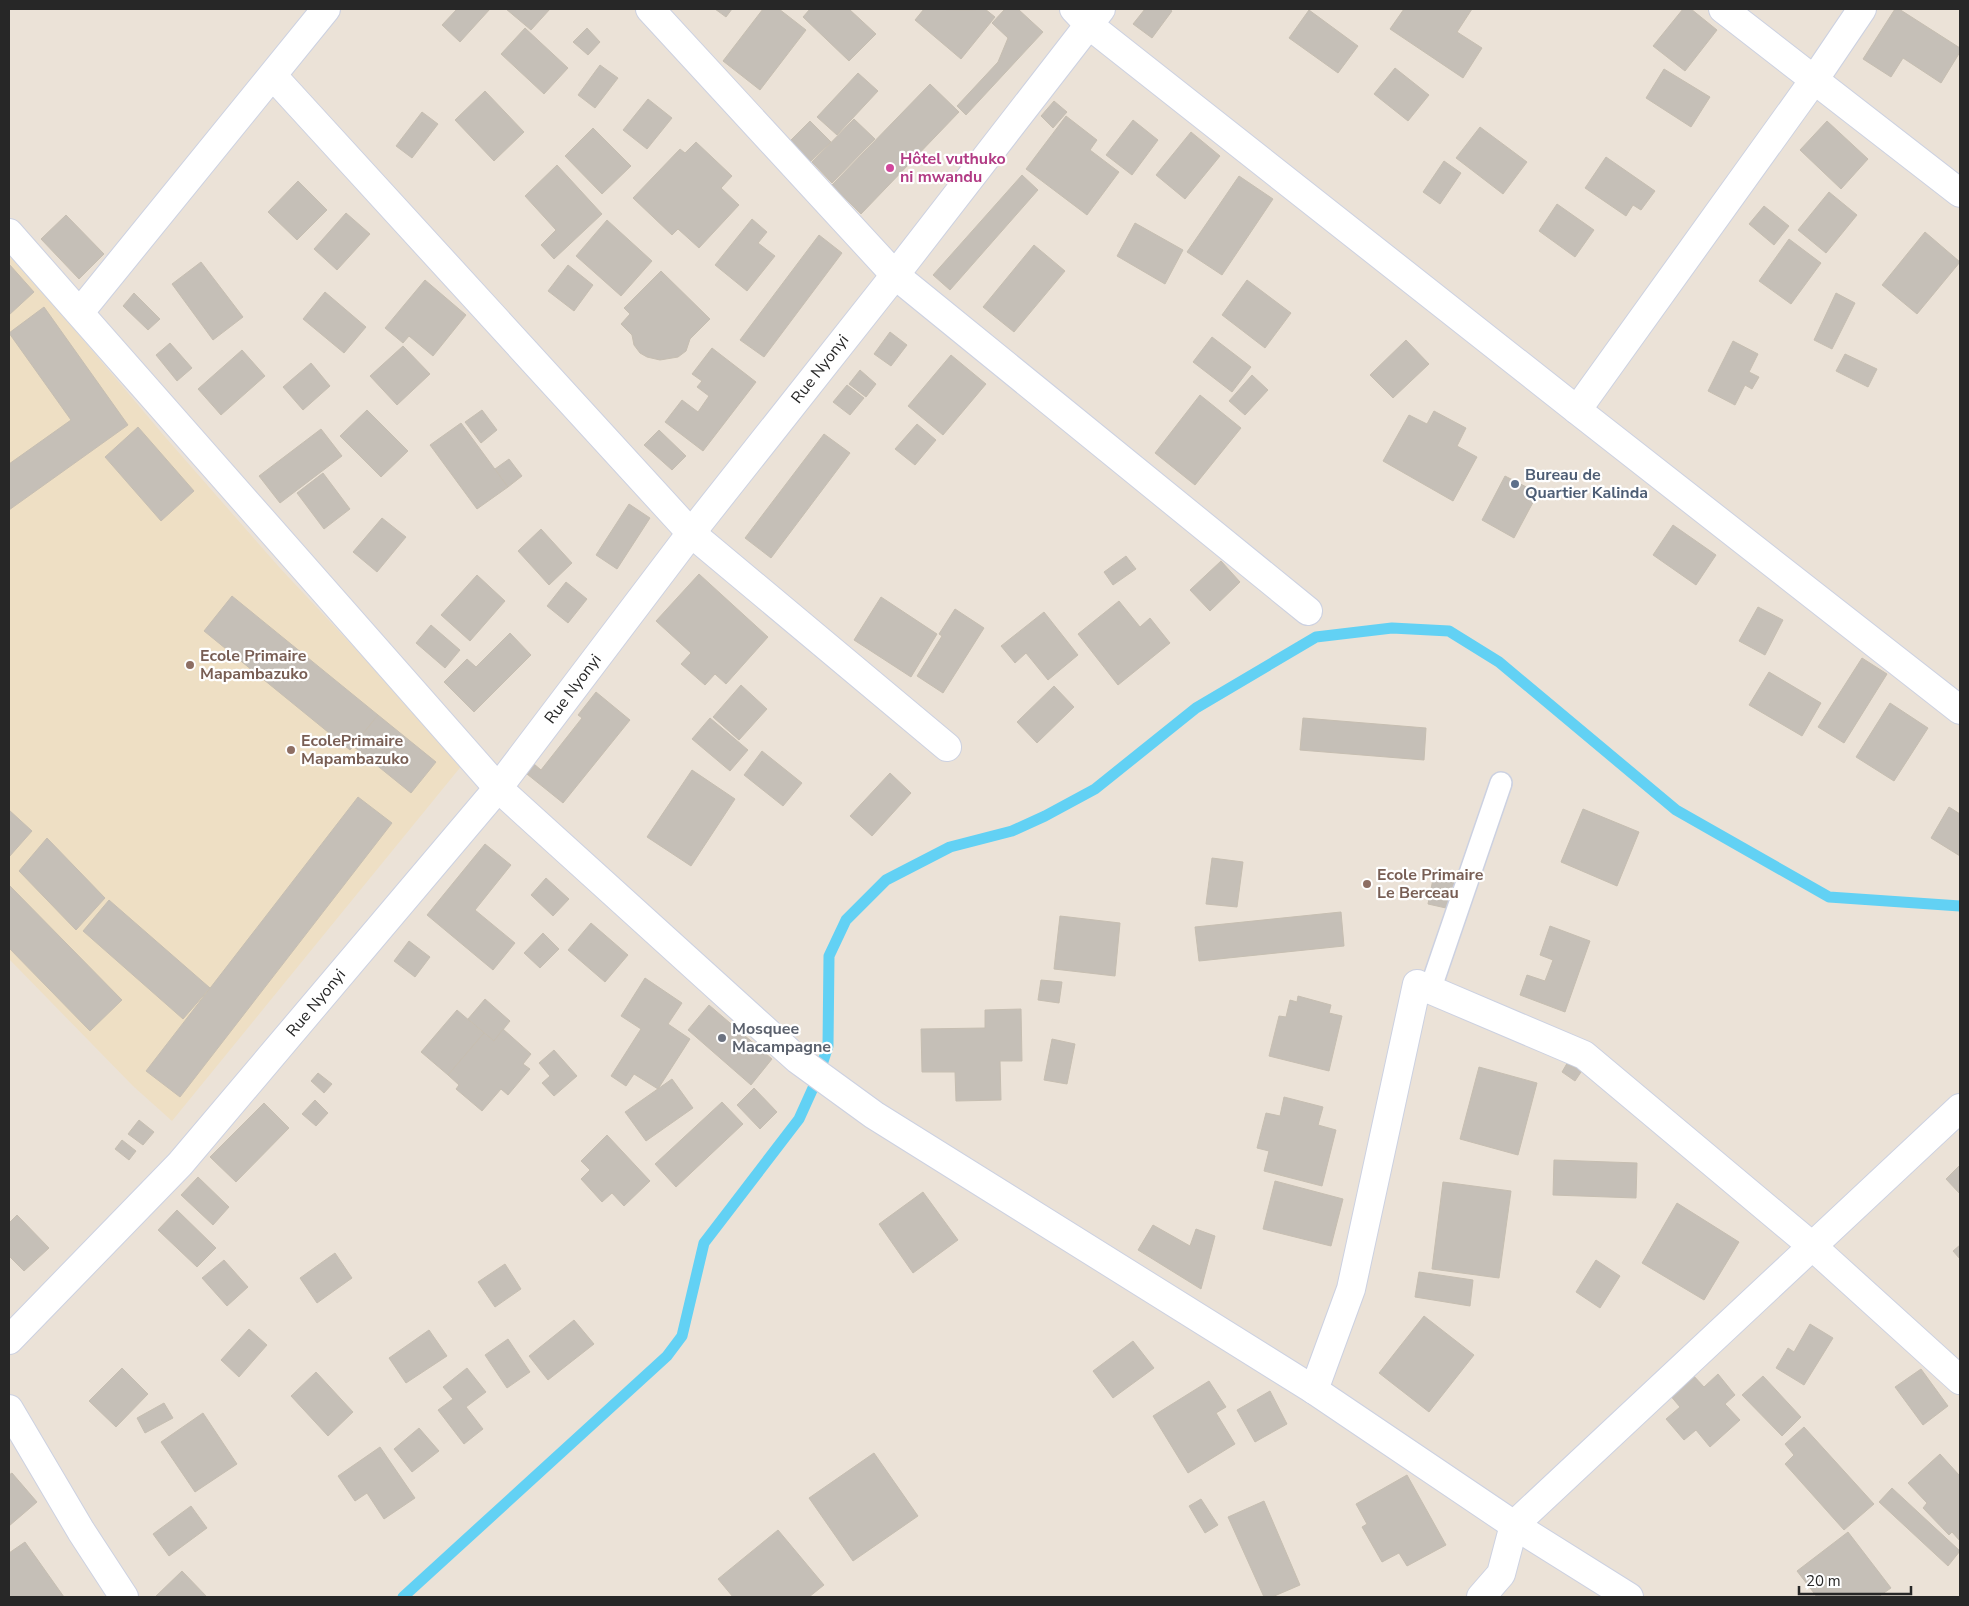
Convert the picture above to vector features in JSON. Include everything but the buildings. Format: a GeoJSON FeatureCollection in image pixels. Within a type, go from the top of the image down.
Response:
{"type":"FeatureCollection","features":[{"type":"Feature","properties":{"kind":"street"},"geometry":{"type":"LineString","coordinates":[[80,312],[326,9]]}},
{"type":"Feature","properties":{"kind":"street"},"geometry":{"type":"LineString","coordinates":[[650,9],[895,275],[1308,611]]}},
{"type":"Feature","properties":{"kind":"street"},"geometry":{"type":"LineString","coordinates":[[1723,9],[1960,193]]}},
{"type":"Feature","properties":{"kind":"street"},"geometry":{"type":"LineString","coordinates":[[1577,410],[1814,80],[1862,9]]}},
{"type":"Feature","properties":{"kind":"street"},"geometry":{"type":"LineString","coordinates":[[1088,14],[1577,410],[1960,710]]}},
{"type":"Feature","properties":{"kind":"street","name":"Rue Nyonyi"},"geometry":{"type":"LineString","coordinates":[[9,1340],[180,1164],[498,788],[691,533],[895,275],[1088,14]]}},
{"type":"Feature","properties":{"kind":"street"},"geometry":{"type":"LineString","coordinates":[[273,76],[691,533],[947,747]]}},
{"type":"Feature","properties":{"kind":"street"},"geometry":{"type":"LineString","coordinates":[[9,233],[498,788],[797,1059],[883,1120],[1314,1390],[1514,1525],[1629,1597]]}},
{"type":"Feature","properties":{"kind":"street"},"geometry":{"type":"LineString","coordinates":[[1314,1390],[1351,1289],[1417,984],[1584,1055],[1812,1246],[1960,1380]]}},
{"type":"Feature","properties":{"kind":"street"},"geometry":{"type":"LineString","coordinates":[[1481,1597],[1500,1574],[1514,1525],[1960,1108]]}},
{"type":"Feature","properties":{"kind":"street"},"geometry":{"type":"LineString","coordinates":[[9,1409],[81,1531],[124,1597]]}},
{"type":"Feature","properties":{"kind":"lane"},"geometry":{"type":"LineString","coordinates":[[1430,990],[1500,783]]}},
{"type":"Feature","properties":{"kind":"shaded area","name":"Ecole Primaire Mapambazuko"},"geometry":{"type":"Polygon","coordinates":[[[9,252],[166,438],[279,567],[463,764],[172,1121],[133,1086],[9,959],[9,252]]]}},
{"type":"Feature","properties":{"kind":"waterway"},"geometry":{"type":"LineString","coordinates":[[403,1597],[667,1356],[682,1336],[704,1243],[799,1119],[818,1077],[828,1046],[829,956],[846,920],[886,880],[950,847],[1012,831],[1045,816],[1095,789],[1196,708],[1316,637],[1392,628],[1449,631],[1499,662],[1676,810],[1829,897],[1960,906]]}},
{"type":"Feature","properties":{"kind":"place","name":"Hôtel vuthuko ni mwandu"},"geometry":{"type":"Point","coordinates":[890,168]}},
{"type":"Feature","properties":{"kind":"place","name":"Bureau de Quartier Kalinda"},"geometry":{"type":"Point","coordinates":[1515,484]}},
{"type":"Feature","properties":{"kind":"place","name":"Ecole Primaire Mapambazuko"},"geometry":{"type":"Point","coordinates":[190,665]}},
{"type":"Feature","properties":{"kind":"place","name":"EcolePrimaire Mapambazuko"},"geometry":{"type":"Point","coordinates":[291,750]}},
{"type":"Feature","properties":{"kind":"place","name":"Ecole Primaire Le Berceau"},"geometry":{"type":"Point","coordinates":[1367,884]}},
{"type":"Feature","properties":{"kind":"place","name":"Mosquee Macampagne"},"geometry":{"type":"Point","coordinates":[722,1038]}}]}
